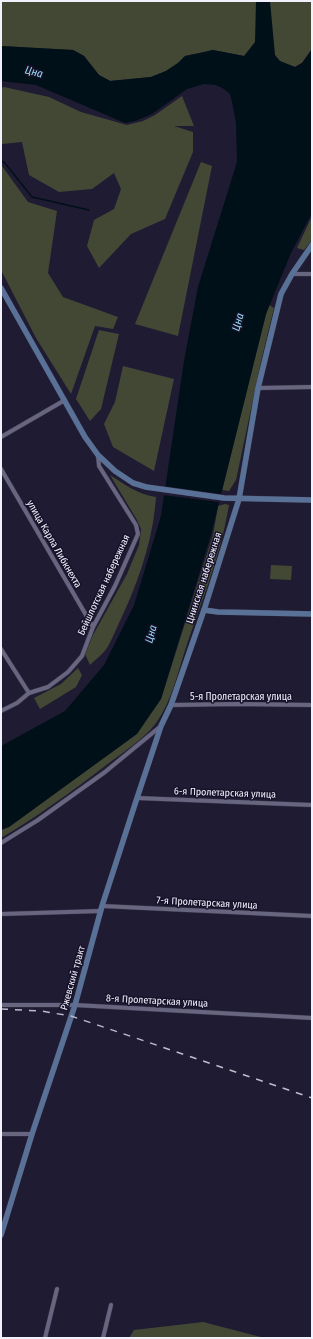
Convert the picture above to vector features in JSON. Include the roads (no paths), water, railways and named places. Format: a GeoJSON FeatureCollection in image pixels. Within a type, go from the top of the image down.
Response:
{"type":"FeatureCollection","features":[{"type":"Feature","properties":{"kind":"main road","name":"Цнинская набережная"},"geometry":{"type":"LineString","coordinates":[[161,726],[171,705],[204,610],[239,499],[258,388],[281,294],[292,274],[312,245]]}},
{"type":"Feature","properties":{"kind":"main road","name":"Бейшлотская набережная"},"geometry":{"type":"LineString","coordinates":[[1,288],[85,436],[98,455],[115,471],[133,483],[158,489],[224,498],[312,500]]}},
{"type":"Feature","properties":{"kind":"main road"},"geometry":{"type":"LineString","coordinates":[[204,610],[218,612],[312,614]]}},
{"type":"Feature","properties":{"kind":"main road","name":"Ржевский тракт"},"geometry":{"type":"LineString","coordinates":[[1,1235],[32,1134],[75,1004],[101,908],[161,726]]}},
{"type":"Feature","properties":{"kind":"street"},"geometry":{"type":"LineString","coordinates":[[292,274],[312,274]]}},
{"type":"Feature","properties":{"kind":"street"},"geometry":{"type":"LineString","coordinates":[[258,388],[312,387]]}},
{"type":"Feature","properties":{"kind":"street"},"geometry":{"type":"LineString","coordinates":[[1,437],[65,400]]}},
{"type":"Feature","properties":{"kind":"street","name":"Бейшлотская набережная"},"geometry":{"type":"LineString","coordinates":[[1,711],[17,703],[29,693],[48,687],[68,672],[82,656],[93,627],[115,586],[138,534],[136,525],[99,466],[98,455]]}},
{"type":"Feature","properties":{"kind":"street","name":"улица Карла Либкнехта"},"geometry":{"type":"LineString","coordinates":[[1,469],[93,627]]}},
{"type":"Feature","properties":{"kind":"street"},"geometry":{"type":"LineString","coordinates":[[1,649],[29,693]]}},
{"type":"Feature","properties":{"kind":"street","name":"5-я Пролетарская улица"},"geometry":{"type":"LineString","coordinates":[[171,705],[312,705]]}},
{"type":"Feature","properties":{"kind":"street","name":"Цнинская набережная"},"geometry":{"type":"LineString","coordinates":[[1,843],[38,820],[105,772],[161,726]]}},
{"type":"Feature","properties":{"kind":"street","name":"6-я Пролетарская улица"},"geometry":{"type":"LineString","coordinates":[[137,798],[312,805]]}},
{"type":"Feature","properties":{"kind":"street","name":"7-я Пролетарская улица"},"geometry":{"type":"LineString","coordinates":[[1,914],[101,908],[312,916]]}},
{"type":"Feature","properties":{"kind":"street","name":"8-я Пролетарская улица"},"geometry":{"type":"LineString","coordinates":[[1,1005],[75,1004],[312,1018]]}},
{"type":"Feature","properties":{"kind":"street"},"geometry":{"type":"LineString","coordinates":[[1,1134],[32,1134]]}},
{"type":"Feature","properties":{"kind":"street"},"geometry":{"type":"LineString","coordinates":[[45,1338],[57,1289]]}},
{"type":"Feature","properties":{"kind":"street"},"geometry":{"type":"LineString","coordinates":[[103,1338],[111,1305]]}},
{"type":"Feature","properties":{"kind":"water","name":"Цна"},"geometry":{"type":"Polygon","coordinates":[[[256,1],[270,1],[275,55],[280,61],[295,67],[302,63],[312,49],[312,213],[291,253],[266,314],[211,535],[161,699],[137,734],[9,827],[1,830],[1,746],[65,711],[104,665],[134,605],[161,516],[184,361],[198,287],[237,162],[236,123],[230,94],[216,85],[204,84],[187,89],[152,114],[135,121],[125,123],[36,85],[1,81],[1,46],[73,50],[84,56],[99,75],[110,81],[151,77],[166,71],[185,56],[213,50],[244,56],[255,42],[256,1]]]}},
{"type":"Feature","properties":{"kind":"waterway"},"geometry":{"type":"LineString","coordinates":[[1,161],[4,162],[32,197],[89,210]]}},
{"type":"Feature","properties":{"kind":"railway"},"geometry":{"type":"LineString","coordinates":[[1,1009],[41,1011],[71,1016],[312,1098]]}}]}
